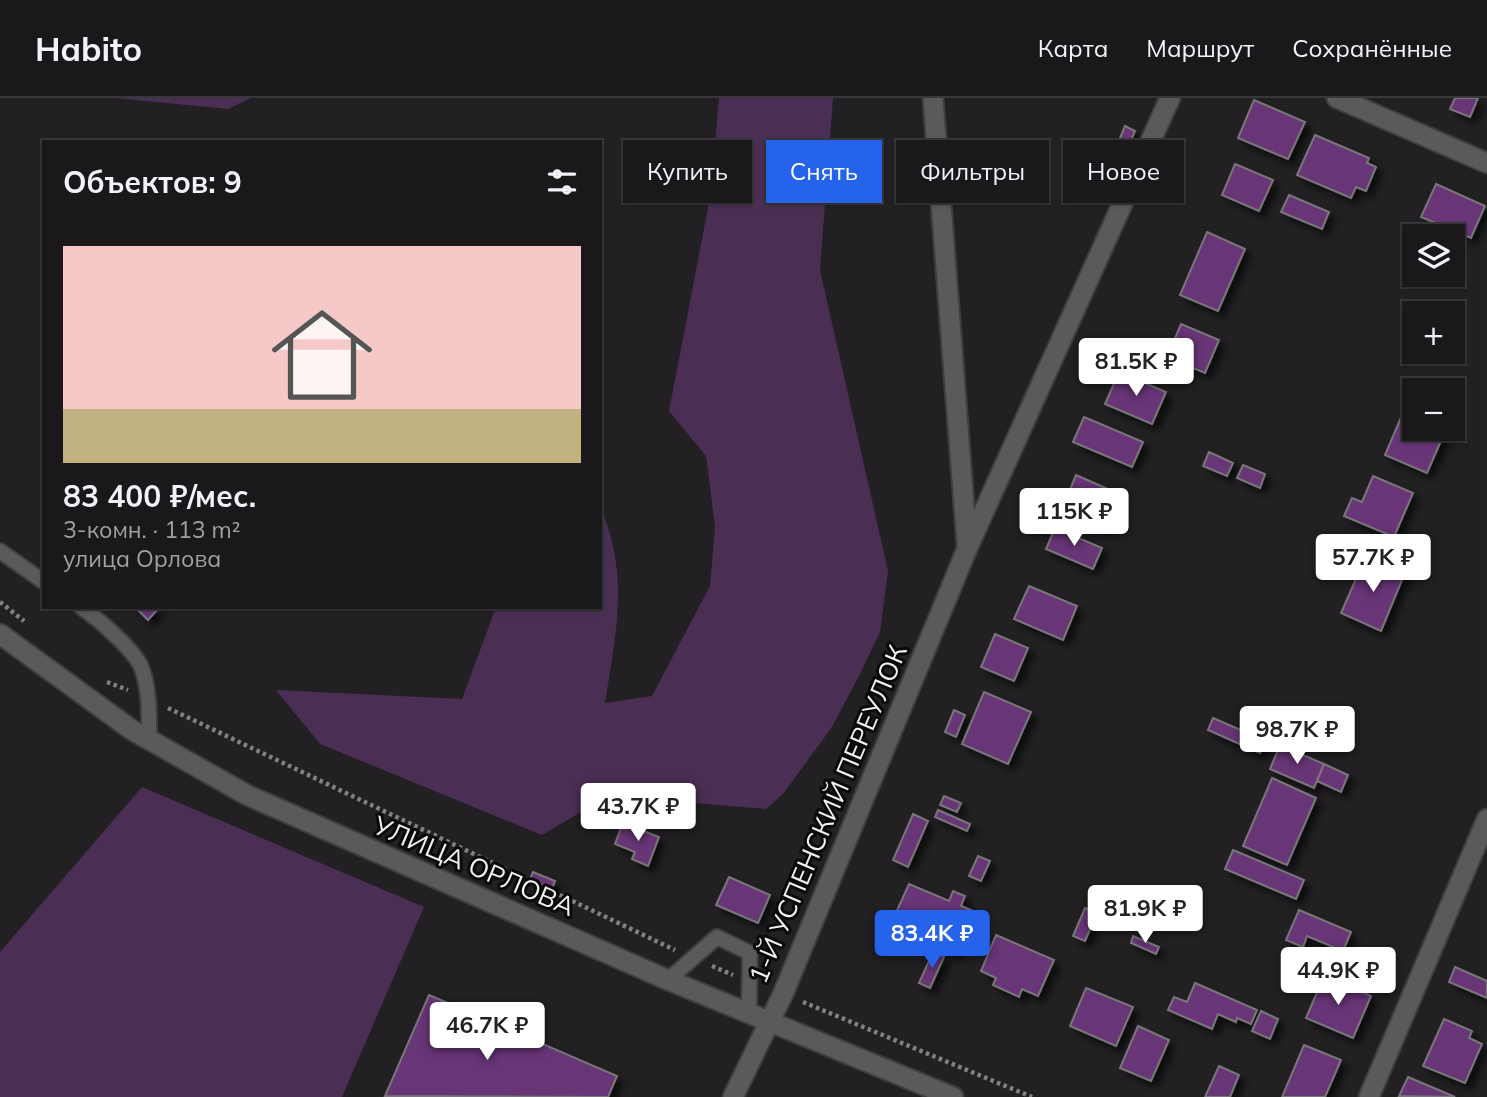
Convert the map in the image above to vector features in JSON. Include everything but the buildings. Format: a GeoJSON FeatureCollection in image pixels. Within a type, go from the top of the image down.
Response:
{"type":"FeatureCollection","features":[{"type":"Feature","properties":{"kind":"street","name":"1-Й УСПЕНСКИЙ ПЕРЕУЛОК"},"geometry":{"type":"LineString","coordinates":[[933,98],[967,549]]}},
{"type":"Feature","properties":{"kind":"street","name":"1-Й УСПЕНСКИЙ ПЕРЕУЛОК"},"geometry":{"type":"LineString","coordinates":[[733,1097],[783,994],[967,549],[1170,98]]}},
{"type":"Feature","properties":{"kind":"street"},"geometry":{"type":"LineString","coordinates":[[1337,98],[1487,163]]}},
{"type":"Feature","properties":{"kind":"street","name":"УЛИЦА ОРЛОВА"},"geometry":{"type":"LineString","coordinates":[[0,634],[149,740],[247,795],[668,980],[953,1097]]}},
{"type":"Feature","properties":{"kind":"street"},"geometry":{"type":"LineString","coordinates":[[1368,1097],[1487,819]]}},
{"type":"Feature","properties":{"kind":"lane"},"geometry":{"type":"LineString","coordinates":[[0,551],[42,581]]}},
{"type":"Feature","properties":{"kind":"lane"},"geometry":{"type":"LineString","coordinates":[[84,609],[97,618],[141,666],[149,699],[149,740]]}},
{"type":"Feature","properties":{"kind":"lane"},"geometry":{"type":"LineString","coordinates":[[668,980],[717,937],[750,953],[749,1012]]}},
{"type":"Feature","properties":{"kind":"path"},"geometry":{"type":"LineString","coordinates":[[0,602],[33,628]]}},
{"type":"Feature","properties":{"kind":"path"},"geometry":{"type":"LineString","coordinates":[[99,679],[149,699],[693,959],[751,982]]}},
{"type":"Feature","properties":{"kind":"path"},"geometry":{"type":"LineString","coordinates":[[783,994],[1032,1097]]}},
{"type":"Feature","properties":{"kind":"shaded area"},"geometry":{"type":"Polygon","coordinates":[[[115,98],[251,98],[228,109],[115,98]]]}},
{"type":"Feature","properties":{"kind":"shaded area"},"geometry":{"type":"Polygon","coordinates":[[[719,98],[833,98],[830,140],[766,140],[766,203],[825,203],[820,270],[888,571],[880,632],[832,727],[783,794],[766,809],[608,796],[542,835],[320,744],[276,690],[462,699],[495,609],[602,609],[602,512],[615,556],[618,580],[616,628],[605,703],[652,696],[710,586],[715,527],[706,456],[669,411],[709,203],[752,203],[752,140],[715,140],[719,98]]]}},
{"type":"Feature","properties":{"kind":"shaded area"},"geometry":{"type":"Polygon","coordinates":[[[142,787],[424,907],[342,1097],[0,1097],[0,952],[142,787]]]}}]}
